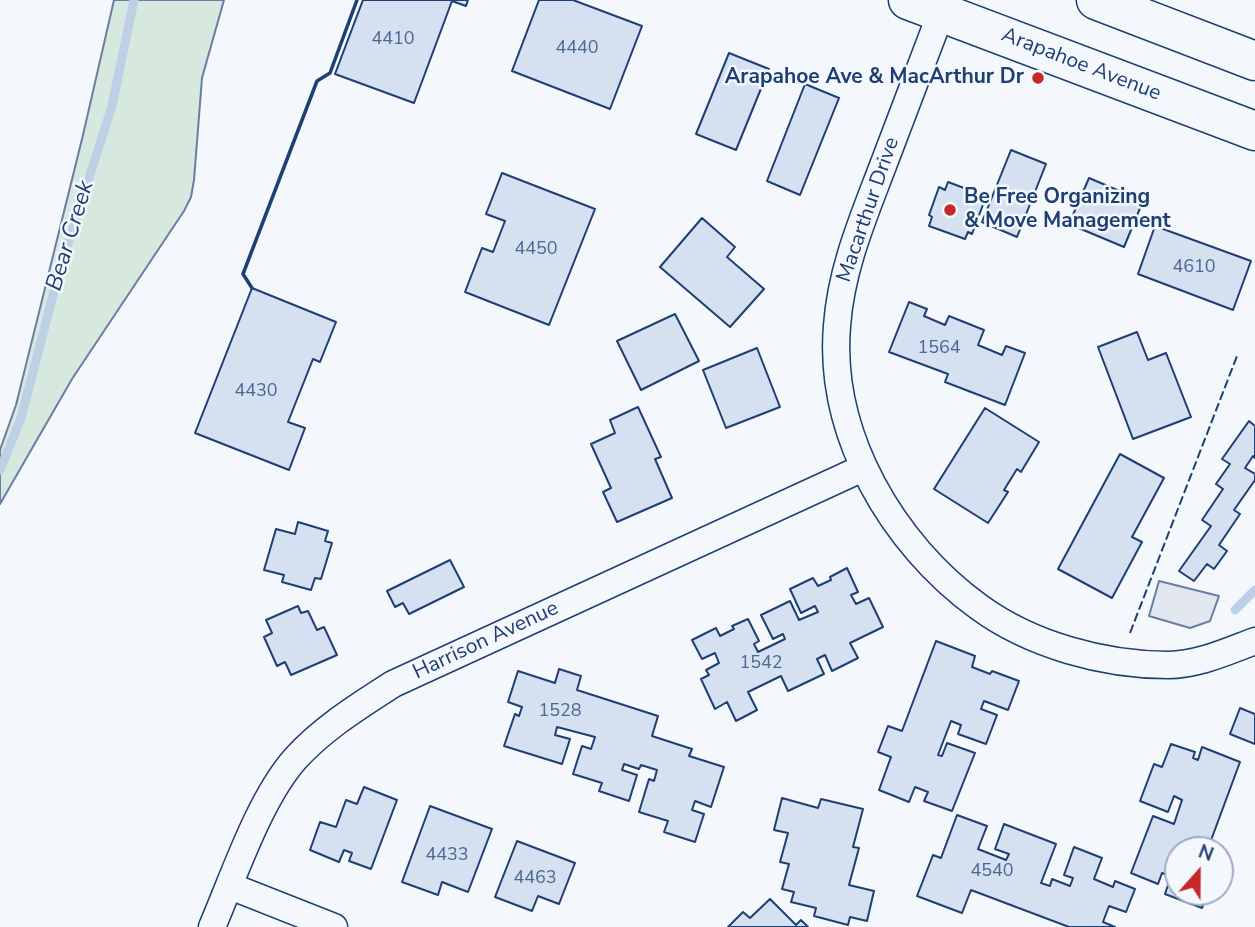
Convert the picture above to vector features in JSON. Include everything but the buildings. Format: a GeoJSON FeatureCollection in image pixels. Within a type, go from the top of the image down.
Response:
{"type":"FeatureCollection","features":[{"type":"Feature","properties":{"kind":"main road"},"geometry":{"type":"LineString","coordinates":[[1096,0],[1255,61]]}},
{"type":"Feature","properties":{"kind":"main road","name":"Arapahoe Avenue"},"geometry":{"type":"LineString","coordinates":[[932,4],[1255,131]]}},
{"type":"Feature","properties":{"kind":"street","name":"Macarthur Drive"},"geometry":{"type":"LineString","coordinates":[[932,4],[841,292],[836,340],[839,391],[846,421],[863,468],[901,530],[943,575],[980,608],[1044,642],[1115,661],[1170,665],[1202,660],[1255,641]]}},
{"type":"Feature","properties":{"kind":"street","name":"Harrison Avenue"},"geometry":{"type":"LineString","coordinates":[[212,927],[267,800],[293,761],[315,738],[354,710],[393,684],[863,468]]}},
{"type":"Feature","properties":{"kind":"street"},"geometry":{"type":"LineString","coordinates":[[230,886],[334,927]]}},
{"type":"Feature","properties":{"kind":"shaded area"},"geometry":{"type":"Polygon","coordinates":[[[114,0],[224,0],[202,78],[191,197],[72,379],[0,504],[0,450],[16,405],[114,0]]]}},
{"type":"Feature","properties":{"kind":"shaded area"},"geometry":{"type":"Polygon","coordinates":[[[1159,581],[1219,596],[1210,621],[1190,628],[1149,616],[1159,581]]]}},
{"type":"Feature","properties":{"kind":"waterway","name":"Bear Creek"},"geometry":{"type":"LineString","coordinates":[[0,470],[21,418],[59,272],[112,106],[134,0]]}},
{"type":"Feature","properties":{"kind":"waterway"},"geometry":{"type":"LineString","coordinates":[[1235,610],[1255,590]]}},
{"type":"Feature","properties":{"kind":"fence"},"geometry":{"type":"LineString","coordinates":[[1130,633],[1237,356]]}},
{"type":"Feature","properties":{"kind":"wall"},"geometry":{"type":"LineString","coordinates":[[252,288],[243,274],[317,81],[330,73],[357,0]]}},
{"type":"Feature","properties":{"kind":"place","name":"Arapahoe Ave & MacArthur Dr"},"geometry":{"type":"Point","coordinates":[1038,78]}},
{"type":"Feature","properties":{"kind":"place","name":"Be Free Organizing & Move Management"},"geometry":{"type":"Point","coordinates":[950,210]}}]}
